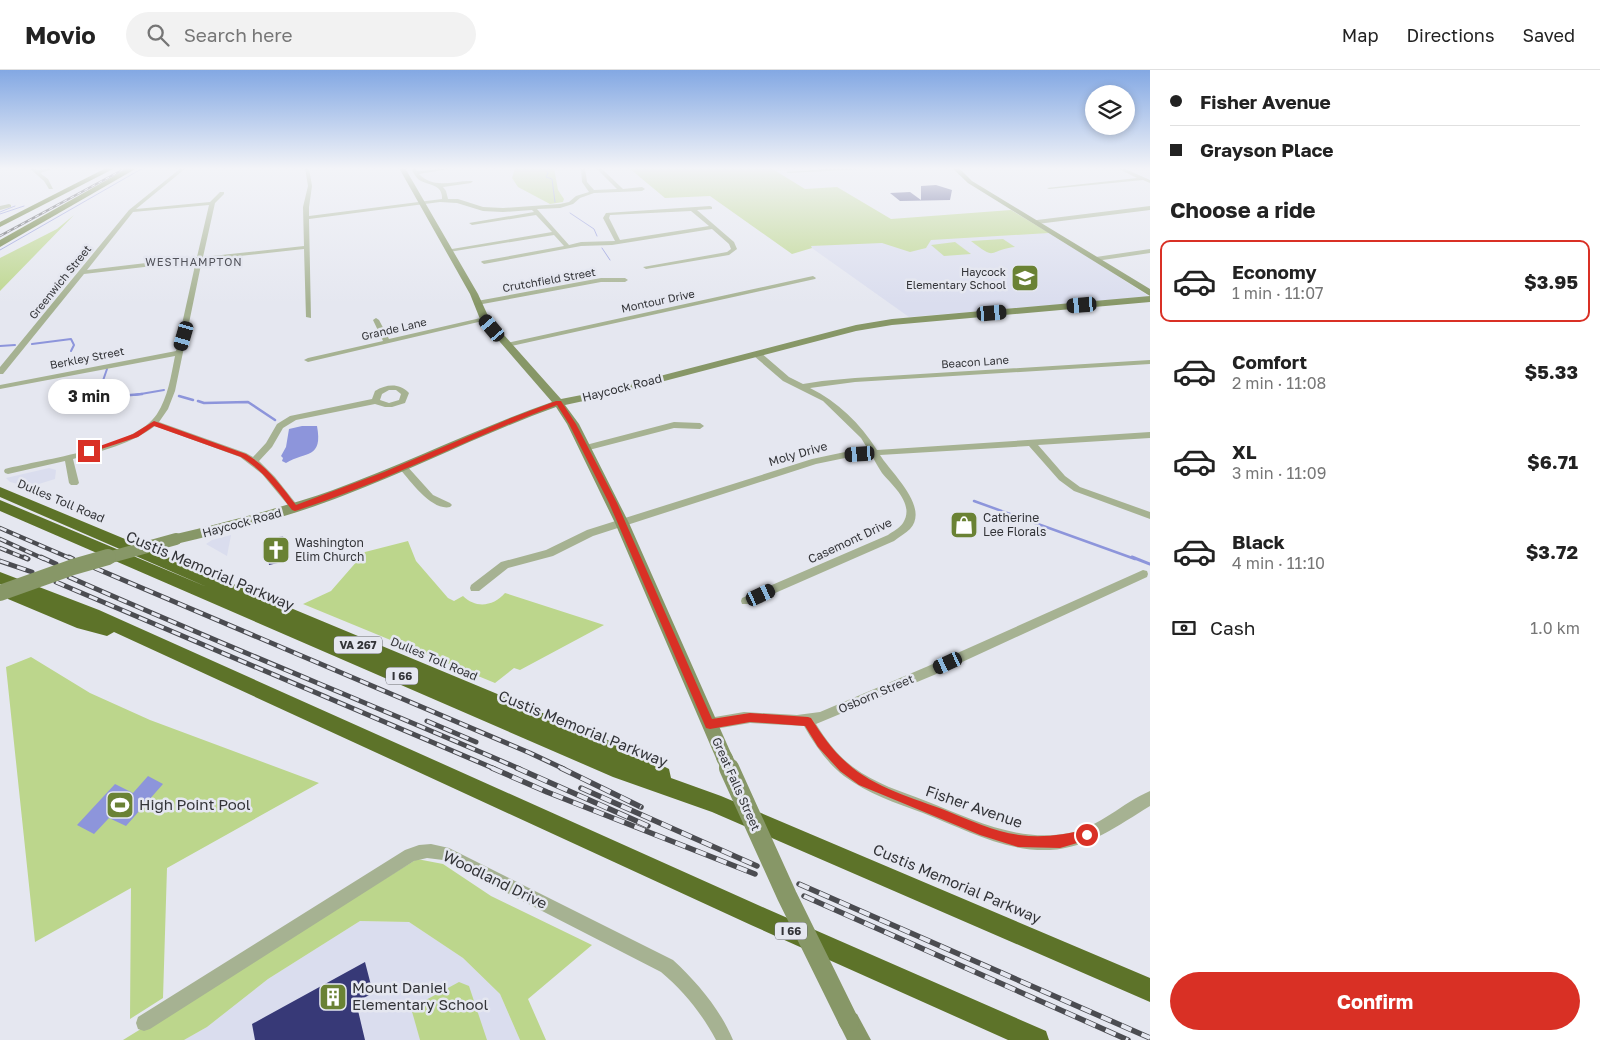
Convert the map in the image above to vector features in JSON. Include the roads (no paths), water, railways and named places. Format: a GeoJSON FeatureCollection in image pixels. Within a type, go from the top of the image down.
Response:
{"type":"FeatureCollection","features":[{"type":"Feature","properties":{"kind":"highway"},"geometry":{"type":"LineString","coordinates":[[0,225],[23,213]]}},
{"type":"Feature","properties":{"kind":"highway"},"geometry":{"type":"LineString","coordinates":[[0,244],[54,213]]}},
{"type":"Feature","properties":{"kind":"highway","name":"Dulles Toll Road"},"geometry":{"type":"LineString","coordinates":[[0,492],[627,758],[714,803]]}},
{"type":"Feature","properties":{"kind":"highway","name":"Custis Memorial Parkway"},"geometry":{"type":"LineString","coordinates":[[0,505],[620,770],[714,803],[1150,990]]}},
{"type":"Feature","properties":{"kind":"highway","name":"I 66"},"geometry":{"type":"LineString","coordinates":[[0,578],[93,615],[759,917],[1037,1040]]}},
{"type":"Feature","properties":{"kind":"highway"},"geometry":{"type":"LineString","coordinates":[[0,591],[83,623],[145,640]]}},
{"type":"Feature","properties":{"kind":"main road","name":"Great Falls Street"},"geometry":{"type":"LineString","coordinates":[[429,213],[485,320],[558,403],[585,448],[622,523],[783,888],[855,1031]]}},
{"type":"Feature","properties":{"kind":"main road"},"geometry":{"type":"LineString","coordinates":[[1022,213],[1150,293]]}},
{"type":"Feature","properties":{"kind":"main road","name":"Haycock Road"},"geometry":{"type":"LineString","coordinates":[[0,591],[73,567],[295,508],[403,467],[513,419],[558,403],[603,394],[856,328],[892,322],[1150,299]]}},
{"type":"Feature","properties":{"kind":"street","name":"Greenwich Street"},"geometry":{"type":"LineString","coordinates":[[0,372],[129,213]]}},
{"type":"Feature","properties":{"kind":"street"},"geometry":{"type":"LineString","coordinates":[[8,471],[68,457],[129,438],[154,423],[166,406],[170,394],[210,213]]}},
{"type":"Feature","properties":{"kind":"street"},"geometry":{"type":"LineString","coordinates":[[306,213],[309,317]]}},
{"type":"Feature","properties":{"kind":"street"},"geometry":{"type":"LineString","coordinates":[[306,218],[341,213]]}},
{"type":"Feature","properties":{"kind":"street"},"geometry":{"type":"LineString","coordinates":[[472,223],[523,213]]}},
{"type":"Feature","properties":{"kind":"street"},"geometry":{"type":"LineString","coordinates":[[537,213],[568,247]]}},
{"type":"Feature","properties":{"kind":"street"},"geometry":{"type":"LineString","coordinates":[[618,242],[606,218],[608,214],[620,213]]}},
{"type":"Feature","properties":{"kind":"street"},"geometry":{"type":"LineString","coordinates":[[651,265],[732,252],[735,248],[734,245],[697,213]]}},
{"type":"Feature","properties":{"kind":"street"},"geometry":{"type":"LineString","coordinates":[[1037,222],[1107,213]]}},
{"type":"Feature","properties":{"kind":"street"},"geometry":{"type":"LineString","coordinates":[[476,264],[483,261],[586,244],[618,242],[712,227]]}},
{"type":"Feature","properties":{"kind":"street"},"geometry":{"type":"LineString","coordinates":[[449,250],[556,233]]}},
{"type":"Feature","properties":{"kind":"street"},"geometry":{"type":"LineString","coordinates":[[81,272],[307,247]]}},
{"type":"Feature","properties":{"kind":"street"},"geometry":{"type":"LineString","coordinates":[[1096,259],[1150,251]]}},
{"type":"Feature","properties":{"kind":"street","name":"Montour Drive"},"geometry":{"type":"LineString","coordinates":[[507,345],[813,278]]}},
{"type":"Feature","properties":{"kind":"street","name":"Crutchfield Street"},"geometry":{"type":"LineString","coordinates":[[477,303],[601,280],[625,280]]}},
{"type":"Feature","properties":{"kind":"street"},"geometry":{"type":"LineString","coordinates":[[376,320],[387,342]]}},
{"type":"Feature","properties":{"kind":"street","name":"Grande Lane"},"geometry":{"type":"LineString","coordinates":[[308,360],[485,320]]}},
{"type":"Feature","properties":{"kind":"street","name":"Berkley Street"},"geometry":{"type":"LineString","coordinates":[[0,386],[179,354]]}},
{"type":"Feature","properties":{"kind":"street","name":"Casemont Drive"},"geometry":{"type":"LineString","coordinates":[[746,601],[891,538],[907,526],[911,512],[908,498],[885,470],[864,436],[846,416],[826,399],[786,379],[757,354]]}},
{"type":"Feature","properties":{"kind":"street","name":"Beacon Lane"},"geometry":{"type":"LineString","coordinates":[[802,387],[854,380],[1150,362]]}},
{"type":"Feature","properties":{"kind":"street"},"geometry":{"type":"LineString","coordinates":[[254,461],[269,445],[280,426],[293,418],[376,401]]}},
{"type":"Feature","properties":{"kind":"street"},"geometry":{"type":"LineString","coordinates":[[154,423],[244,455],[254,461],[273,480],[295,508]]}},
{"type":"Feature","properties":{"kind":"street"},"geometry":{"type":"LineString","coordinates":[[585,448],[674,425],[700,426]]}},
{"type":"Feature","properties":{"kind":"street","name":"Moly Drive"},"geometry":{"type":"LineString","coordinates":[[475,588],[505,565],[549,553],[590,533],[815,461],[874,452],[1150,436]]}},
{"type":"Feature","properties":{"kind":"street"},"geometry":{"type":"LineString","coordinates":[[1031,443],[1062,478],[1077,489],[1150,516]]}},
{"type":"Feature","properties":{"kind":"street"},"geometry":{"type":"LineString","coordinates":[[68,457],[74,483]]}},
{"type":"Feature","properties":{"kind":"street"},"geometry":{"type":"LineString","coordinates":[[403,467],[430,497],[447,505]]}},
{"type":"Feature","properties":{"kind":"street","name":"Osborn Street"},"geometry":{"type":"LineString","coordinates":[[710,724],[750,718],[808,722],[930,671],[1143,574]]}},
{"type":"Feature","properties":{"kind":"street","name":"Fisher Avenue"},"geometry":{"type":"LineString","coordinates":[[808,722],[834,758],[863,782],[980,829],[1018,841],[1060,842],[1079,838],[1150,798]]}},
{"type":"Feature","properties":{"kind":"street","name":"Woodland Drive"},"geometry":{"type":"LineString","coordinates":[[144,1023],[410,855],[420,851],[430,851],[444,853],[667,966],[684,980],[701,1000],[725,1040]]}},
{"type":"Feature","properties":{"kind":"water"},"geometry":{"type":"Polygon","coordinates":[[[302,426],[317,426],[318,444],[311,452],[286,463],[282,461],[283,458],[281,456],[286,447],[289,429],[302,426]]]}},
{"type":"Feature","properties":{"kind":"water","name":"High Point Pool"},"geometry":{"type":"Polygon","coordinates":[[[148,776],[163,784],[126,826],[109,818],[94,834],[77,825],[115,784],[133,793],[148,776]]]}},
{"type":"Feature","properties":{"kind":"waterway"},"geometry":{"type":"LineString","coordinates":[[0,250],[64,213]]}},
{"type":"Feature","properties":{"kind":"waterway"},"geometry":{"type":"LineString","coordinates":[[570,213],[594,229],[597,236]]}},
{"type":"Feature","properties":{"kind":"waterway"},"geometry":{"type":"LineString","coordinates":[[602,248],[610,260]]}},
{"type":"Feature","properties":{"kind":"waterway"},"geometry":{"type":"LineString","coordinates":[[32,344],[71,339],[74,345],[71,351]]}},
{"type":"Feature","properties":{"kind":"waterway"},"geometry":{"type":"LineString","coordinates":[[0,346],[15,345]]}},
{"type":"Feature","properties":{"kind":"waterway"},"geometry":{"type":"LineString","coordinates":[[98,395],[107,369]]}},
{"type":"Feature","properties":{"kind":"waterway"},"geometry":{"type":"LineString","coordinates":[[140,394],[164,390]]}},
{"type":"Feature","properties":{"kind":"waterway"},"geometry":{"type":"LineString","coordinates":[[99,394],[97,398],[140,394]]}},
{"type":"Feature","properties":{"kind":"waterway"},"geometry":{"type":"LineString","coordinates":[[135,395],[140,394]]}},
{"type":"Feature","properties":{"kind":"waterway"},"geometry":{"type":"LineString","coordinates":[[179,396],[193,400]]}},
{"type":"Feature","properties":{"kind":"waterway"},"geometry":{"type":"LineString","coordinates":[[198,401],[204,403],[248,402],[275,420]]}},
{"type":"Feature","properties":{"kind":"waterway"},"geometry":{"type":"LineString","coordinates":[[974,501],[1135,559]]}},
{"type":"Feature","properties":{"kind":"waterway"},"geometry":{"type":"LineString","coordinates":[[1132,557],[1150,564]]}},
{"type":"Feature","properties":{"kind":"railway"},"geometry":{"type":"LineString","coordinates":[[0,236],[42,213]]}},
{"type":"Feature","properties":{"kind":"railway"},"geometry":{"type":"LineString","coordinates":[[0,528],[72,559]]}},
{"type":"Feature","properties":{"kind":"railway"},"geometry":{"type":"LineString","coordinates":[[0,539],[44,559]]}},
{"type":"Feature","properties":{"kind":"railway"},"geometry":{"type":"LineString","coordinates":[[0,548],[27,559]]}},
{"type":"Feature","properties":{"kind":"railway"},"geometry":{"type":"LineString","coordinates":[[24,557],[28,559]]}},
{"type":"Feature","properties":{"kind":"railway"},"geometry":{"type":"LineString","coordinates":[[41,557],[56,564]]}},
{"type":"Feature","properties":{"kind":"railway"},"geometry":{"type":"LineString","coordinates":[[69,557],[73,559]]}},
{"type":"Feature","properties":{"kind":"railway"},"geometry":{"type":"LineString","coordinates":[[0,561],[32,572]]}},
{"type":"Feature","properties":{"kind":"railway"},"geometry":{"type":"LineString","coordinates":[[95,568],[564,769]]}},
{"type":"Feature","properties":{"kind":"railway"},"geometry":{"type":"LineString","coordinates":[[69,577],[520,769]]}},
{"type":"Feature","properties":{"kind":"railway"},"geometry":{"type":"LineString","coordinates":[[56,582],[495,769]]}},
{"type":"Feature","properties":{"kind":"railway"},"geometry":{"type":"LineString","coordinates":[[427,721],[476,742]]}},
{"type":"Feature","properties":{"kind":"railway"},"geometry":{"type":"LineString","coordinates":[[492,768],[547,792],[755,874]]}},
{"type":"Feature","properties":{"kind":"railway"},"geometry":{"type":"LineString","coordinates":[[517,768],[648,826]]}},
{"type":"Feature","properties":{"kind":"railway"},"geometry":{"type":"LineString","coordinates":[[561,768],[641,807]]}},
{"type":"Feature","properties":{"kind":"railway"},"geometry":{"type":"LineString","coordinates":[[581,788],[757,866]]}},
{"type":"Feature","properties":{"kind":"railway"},"geometry":{"type":"LineString","coordinates":[[799,884],[1150,1038]]}},
{"type":"Feature","properties":{"kind":"railway"},"geometry":{"type":"LineString","coordinates":[[804,896],[1128,1040]]}},
{"type":"Feature","properties":{"kind":"place","name":"Haycock Elementary School"},"geometry":{"type":"Point","coordinates":[1025,278]}},
{"type":"Feature","properties":{"kind":"place","name":"Catherine Lee Florals"},"geometry":{"type":"Point","coordinates":[964,525]}},
{"type":"Feature","properties":{"kind":"place","name":"Washington Elim Church"},"geometry":{"type":"Point","coordinates":[276,550]}},
{"type":"Feature","properties":{"kind":"place","name":"High Point Pool"},"geometry":{"type":"Point","coordinates":[120,805]}},
{"type":"Feature","properties":{"kind":"place","name":"Mount Daniel Elementary School"},"geometry":{"type":"Point","coordinates":[333,997]}},
{"type":"Feature","properties":{"kind":"district","name":"WESTHAMPTON"},"geometry":{"type":"Point","coordinates":[194,262]}}]}
